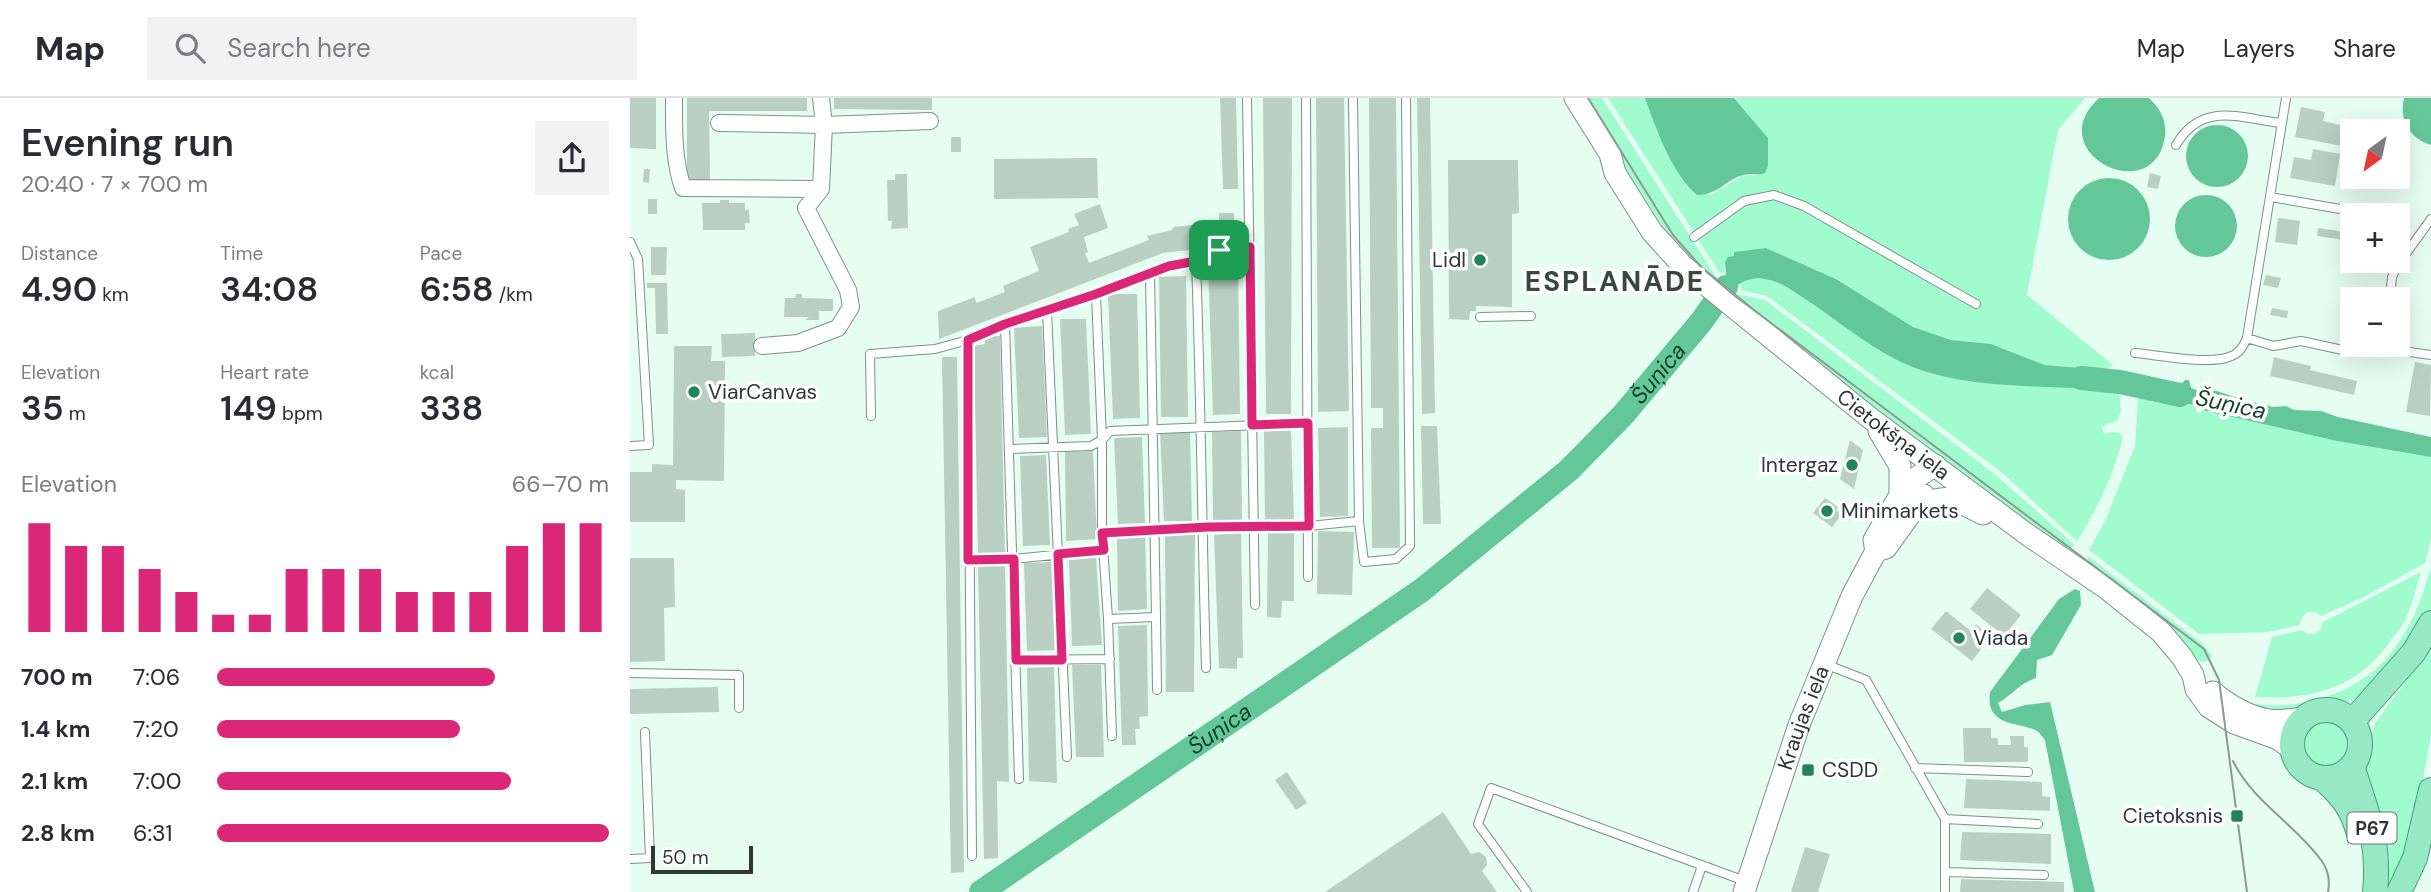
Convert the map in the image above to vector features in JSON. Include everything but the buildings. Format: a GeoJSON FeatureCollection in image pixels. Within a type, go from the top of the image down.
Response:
{"type":"FeatureCollection","features":[{"type":"Feature","properties":{"kind":"main road"},"geometry":{"type":"LineString","coordinates":[[2292,749],[2294,733],[2311,713],[2329,710],[2346,716],[2352,722],[2414,652],[2431,623]]}},
{"type":"Feature","properties":{"kind":"main road","name":"P67"},"geometry":{"type":"LineString","coordinates":[[2352,722],[2357,729],[2360,744],[2353,766],[2370,818],[2377,866],[2375,892]]}},
{"type":"Feature","properties":{"kind":"main road","name":"P67"},"geometry":{"type":"LineString","coordinates":[[2292,749],[2302,769],[2322,778],[2340,794],[2352,811],[2358,828],[2365,870],[2365,892]]}},
{"type":"Feature","properties":{"kind":"main road"},"geometry":{"type":"LineString","coordinates":[[2322,778],[2333,778],[2353,766]]}},
{"type":"Feature","properties":{"kind":"main road"},"geometry":{"type":"LineString","coordinates":[[2399,892],[2415,858],[2431,790]]}},
{"type":"Feature","properties":{"kind":"street"},"geometry":{"type":"LineString","coordinates":[[674,98],[675,146],[678,173],[683,188],[821,190]]}},
{"type":"Feature","properties":{"kind":"street"},"geometry":{"type":"LineString","coordinates":[[762,346],[799,343],[838,328],[851,307],[848,290],[806,208],[821,190],[824,125],[821,98]]}},
{"type":"Feature","properties":{"kind":"street","name":"Cietokšņa iela"},"geometry":{"type":"LineString","coordinates":[[1559,98],[1599,161],[1615,173]]}},
{"type":"Feature","properties":{"kind":"street","name":"Cietokšņa iela"},"geometry":{"type":"LineString","coordinates":[[1575,98],[1610,154],[1615,173],[1652,232],[1683,266],[1870,418],[2161,632],[2193,675],[2221,699],[2247,714],[2271,720],[2304,718]]}},
{"type":"Feature","properties":{"kind":"street"},"geometry":{"type":"LineString","coordinates":[[719,123],[824,125],[930,121]]}},
{"type":"Feature","properties":{"kind":"street"},"geometry":{"type":"LineString","coordinates":[[1870,418],[1900,466],[1908,500],[1956,500],[2028,535]]}},
{"type":"Feature","properties":{"kind":"street","name":"Kraujas iela"},"geometry":{"type":"LineString","coordinates":[[1745,887],[1799,725],[1852,596],[1876,551],[1886,548],[1908,500],[1931,482],[1935,466]]}},
{"type":"Feature","properties":{"kind":"street","name":"Cietokšņa iela"},"geometry":{"type":"LineString","coordinates":[[2193,675],[2196,689],[2209,707],[2234,723],[2278,739],[2292,749]]}},
{"type":"Feature","properties":{"kind":"lane"},"geometry":{"type":"LineString","coordinates":[[1247,98],[1255,605]]}},
{"type":"Feature","properties":{"kind":"lane"},"geometry":{"type":"LineString","coordinates":[[1306,98],[1308,577]]}},
{"type":"Feature","properties":{"kind":"lane"},"geometry":{"type":"LineString","coordinates":[[1353,98],[1359,521],[1364,562],[1396,559],[1410,546],[1406,98]]}},
{"type":"Feature","properties":{"kind":"lane"},"geometry":{"type":"LineString","coordinates":[[2136,353],[2214,360],[2230,357],[2242,349],[2247,338],[2286,98]]}},
{"type":"Feature","properties":{"kind":"lane"},"geometry":{"type":"LineString","coordinates":[[2176,145],[2195,121],[2216,115],[2281,123]]}},
{"type":"Feature","properties":{"kind":"lane"},"geometry":{"type":"LineString","coordinates":[[1694,237],[1744,201],[1774,195],[1804,206],[1976,304]]}},
{"type":"Feature","properties":{"kind":"lane"},"geometry":{"type":"LineString","coordinates":[[2271,197],[2340,209]]}},
{"type":"Feature","properties":{"kind":"lane"},"geometry":{"type":"LineString","coordinates":[[2391,287],[2397,265],[2431,219]]}},
{"type":"Feature","properties":{"kind":"lane"},"geometry":{"type":"LineString","coordinates":[[630,242],[638,259],[649,445],[630,446]]}},
{"type":"Feature","properties":{"kind":"lane"},"geometry":{"type":"LineString","coordinates":[[871,416],[870,354],[935,349],[968,340],[1005,324],[1150,275],[1169,266],[1196,261],[1219,250],[1250,247]]}},
{"type":"Feature","properties":{"kind":"lane"},"geometry":{"type":"LineString","coordinates":[[1196,261],[1206,668]]}},
{"type":"Feature","properties":{"kind":"lane"},"geometry":{"type":"LineString","coordinates":[[1150,275],[1157,690]]}},
{"type":"Feature","properties":{"kind":"lane"},"geometry":{"type":"LineString","coordinates":[[1096,294],[1102,440],[1102,533],[1112,736]]}},
{"type":"Feature","properties":{"kind":"lane"},"geometry":{"type":"LineString","coordinates":[[1047,311],[1067,757]]}},
{"type":"Feature","properties":{"kind":"lane"},"geometry":{"type":"LineString","coordinates":[[1480,317],[1531,316]]}},
{"type":"Feature","properties":{"kind":"lane"},"geometry":{"type":"LineString","coordinates":[[1005,324],[1019,779]]}},
{"type":"Feature","properties":{"kind":"lane"},"geometry":{"type":"LineString","coordinates":[[2247,338],[2273,346],[2301,341],[2340,349]]}},
{"type":"Feature","properties":{"kind":"lane"},"geometry":{"type":"LineString","coordinates":[[968,340],[972,856]]}},
{"type":"Feature","properties":{"kind":"lane"},"geometry":{"type":"LineString","coordinates":[[2410,352],[2431,355]]}},
{"type":"Feature","properties":{"kind":"lane"},"geometry":{"type":"LineString","coordinates":[[1010,449],[1091,446],[1102,440],[1110,431],[1308,423]]}},
{"type":"Feature","properties":{"kind":"lane"},"geometry":{"type":"LineString","coordinates":[[1102,533],[1309,526],[1359,521]]}},
{"type":"Feature","properties":{"kind":"lane"},"geometry":{"type":"LineString","coordinates":[[968,560],[1014,559],[1104,550]]}},
{"type":"Feature","properties":{"kind":"lane"},"geometry":{"type":"LineString","coordinates":[[1108,619],[1156,617]]}},
{"type":"Feature","properties":{"kind":"lane"},"geometry":{"type":"LineString","coordinates":[[1016,660],[1110,659]]}},
{"type":"Feature","properties":{"kind":"lane"},"geometry":{"type":"LineString","coordinates":[[1823,664],[1866,680],[1945,819],[1945,892]]}},
{"type":"Feature","properties":{"kind":"lane"},"geometry":{"type":"LineString","coordinates":[[630,673],[739,675],[739,708]]}},
{"type":"Feature","properties":{"kind":"lane"},"geometry":{"type":"LineString","coordinates":[[630,859],[650,858],[645,732]]}},
{"type":"Feature","properties":{"kind":"lane"},"geometry":{"type":"LineString","coordinates":[[1915,768],[2028,772]]}},
{"type":"Feature","properties":{"kind":"lane"},"geometry":{"type":"LineString","coordinates":[[1527,892],[1478,824],[1491,788],[1702,866],[1745,887]]}},
{"type":"Feature","properties":{"kind":"lane"},"geometry":{"type":"LineString","coordinates":[[1945,819],[2038,824]]}},
{"type":"Feature","properties":{"kind":"lane"},"geometry":{"type":"LineString","coordinates":[[1693,892],[1702,866]]}},
{"type":"Feature","properties":{"kind":"lane"},"geometry":{"type":"LineString","coordinates":[[1945,872],[2044,875]]}},
{"type":"Feature","properties":{"kind":"shaded area"},"geometry":{"type":"Polygon","coordinates":[[[1580,98],[1602,98],[1716,277],[1737,294],[1765,300],[1996,475],[2075,545],[2067,550],[1883,414],[1712,281],[1672,241],[1580,98]]]}},
{"type":"Feature","properties":{"kind":"shaded area"},"geometry":{"type":"Polygon","coordinates":[[[1608,98],[1645,98],[1658,134],[1687,186],[1711,195],[1744,175],[1756,176],[1768,138],[1734,98],[2085,98],[2058,130],[2027,295],[2113,365],[2104,370],[2045,365],[1991,344],[1951,340],[1913,327],[1836,279],[1766,248],[1735,256],[1725,262],[1724,274],[1719,272],[1608,98]]]}},
{"type":"Feature","properties":{"kind":"shaded area"},"geometry":{"type":"Polygon","coordinates":[[[1766,279],[1788,288],[1895,359],[1934,375],[2002,384],[2119,390],[2121,412],[2117,421],[2102,426],[2104,434],[2120,433],[2123,438],[2104,491],[2077,541],[2001,472],[1767,296],[1740,290],[1742,288],[1738,282],[1766,279]]]}},
{"type":"Feature","properties":{"kind":"shaded area"},"geometry":{"type":"Polygon","coordinates":[[[2142,390],[2147,391],[2151,402],[2165,404],[2169,400],[2197,406],[2196,412],[2201,413],[2202,410],[2337,441],[2431,457],[2431,539],[2425,563],[2364,597],[2321,616],[2308,612],[2302,617],[2300,625],[2268,632],[2199,634],[2089,550],[2106,519],[2135,446],[2138,398],[2141,398],[2142,390]]]}},
{"type":"Feature","properties":{"kind":"shaded area"},"geometry":{"type":"Polygon","coordinates":[[[2088,556],[2203,644],[2212,658],[2204,662],[2194,660],[2177,634],[2087,566],[2088,556]]]}},
{"type":"Feature","properties":{"kind":"shaded area"},"geometry":{"type":"Polygon","coordinates":[[[2431,567],[2431,609],[2394,661],[2355,699],[2307,706],[2291,712],[2253,710],[2256,704],[2288,705],[2319,699],[2362,679],[2379,666],[2405,632],[2431,567]]]}},
{"type":"Feature","properties":{"kind":"shaded area"},"geometry":{"type":"Polygon","coordinates":[[[2421,572],[2403,624],[2378,657],[2364,670],[2332,688],[2314,693],[2255,697],[2272,637],[2302,630],[2307,634],[2315,634],[2321,629],[2323,622],[2421,572]]]}},
{"type":"Feature","properties":{"kind":"shaded area"},"geometry":{"type":"Polygon","coordinates":[[[2431,647],[2431,736],[2413,833],[2386,888],[2363,769],[2366,764],[2364,761],[2375,723],[2431,647]]]}},
{"type":"Feature","properties":{"kind":"shaded area"},"geometry":{"type":"Polygon","coordinates":[[[2326,720],[2344,727],[2351,745],[2344,763],[2326,770],[2308,763],[2301,745],[2308,727],[2326,720]]]}},
{"type":"Feature","properties":{"kind":"water"},"geometry":{"type":"Polygon","coordinates":[[[1645,98],[1734,98],[1768,138],[1768,166],[1765,173],[1743,175],[1711,193],[1697,195],[1672,163],[1645,98]]]}},
{"type":"Feature","properties":{"kind":"water"},"geometry":{"type":"Polygon","coordinates":[[[2099,98],[2149,98],[2153,102],[2165,125],[2165,136],[2157,158],[2142,169],[2124,171],[2106,165],[2091,154],[2083,138],[2084,118],[2099,98]]]}},
{"type":"Feature","properties":{"kind":"water"},"geometry":{"type":"Polygon","coordinates":[[[2404,98],[2431,98],[2431,145],[2411,133],[2410,119],[2404,119],[2404,98]]]}},
{"type":"Feature","properties":{"kind":"water"},"geometry":{"type":"Polygon","coordinates":[[[2217,125],[2239,134],[2248,156],[2239,178],[2217,187],[2195,178],[2186,156],[2195,134],[2217,125]]]}},
{"type":"Feature","properties":{"kind":"water"},"geometry":{"type":"Polygon","coordinates":[[[2109,178],[2125,181],[2138,190],[2147,203],[2150,219],[2147,235],[2138,248],[2125,257],[2109,260],[2093,257],[2080,248],[2071,235],[2068,219],[2071,203],[2080,190],[2093,181],[2109,178]]]}},
{"type":"Feature","properties":{"kind":"water"},"geometry":{"type":"Polygon","coordinates":[[[2206,195],[2228,204],[2237,226],[2228,248],[2206,257],[2184,248],[2175,226],[2184,204],[2206,195]]]}},
{"type":"Feature","properties":{"kind":"water"},"geometry":{"type":"Polygon","coordinates":[[[1766,248],[1836,279],[1913,327],[1951,340],[1991,344],[2045,365],[2104,370],[2114,377],[2113,383],[2099,389],[2021,386],[1968,381],[1918,369],[1873,346],[1789,288],[1764,279],[1746,280],[1739,284],[1712,317],[1701,309],[1726,274],[1725,262],[1728,257],[1734,256],[1734,252],[1766,248]]]}},
{"type":"Feature","properties":{"kind":"water"},"geometry":{"type":"Polygon","coordinates":[[[2189,380],[2191,388],[2199,391],[2217,391],[2273,407],[2321,411],[2431,437],[2431,457],[2337,441],[2149,396],[2148,384],[2152,382],[2180,385],[2189,380]]]}},
{"type":"Feature","properties":{"kind":"water"},"geometry":{"type":"Polygon","coordinates":[[[2075,589],[2080,591],[2081,605],[2052,655],[2037,660],[2036,678],[1998,703],[2002,712],[2025,705],[2050,702],[2095,892],[2074,892],[2045,740],[2037,731],[1998,718],[1990,704],[1990,692],[2059,599],[2075,589]]]}},
{"type":"Feature","properties":{"kind":"waterway","name":"Šuņica"},"geometry":{"type":"LineString","coordinates":[[981,892],[1422,590],[1569,470],[1623,415],[1701,322],[1726,287]]}},
{"type":"Feature","properties":{"kind":"waterway","name":"Šuņica"},"geometry":{"type":"LineString","coordinates":[[2081,378],[2120,382],[2180,395]]}},
{"type":"Feature","properties":{"kind":"tram line"},"geometry":{"type":"LineString","coordinates":[[1588,98],[1673,235],[1702,268],[1735,296],[2204,649],[2219,680],[2247,892]]}},
{"type":"Feature","properties":{"kind":"tram line"},"geometry":{"type":"LineString","coordinates":[[2233,761],[2251,788],[2321,860],[2328,875],[2328,892]]}},
{"type":"Feature","properties":{"kind":"place","name":"Lidl"},"geometry":{"type":"Point","coordinates":[1480,260]}},
{"type":"Feature","properties":{"kind":"place","name":"ViarCanvas"},"geometry":{"type":"Point","coordinates":[694,392]}},
{"type":"Feature","properties":{"kind":"place","name":"Intergaz"},"geometry":{"type":"Point","coordinates":[1852,465]}},
{"type":"Feature","properties":{"kind":"place","name":"Minimarkets"},"geometry":{"type":"Point","coordinates":[1827,511]}},
{"type":"Feature","properties":{"kind":"place","name":"Viada"},"geometry":{"type":"Point","coordinates":[1959,638]}},
{"type":"Feature","properties":{"kind":"place","name":"CSDD"},"geometry":{"type":"Point","coordinates":[1808,770]}},
{"type":"Feature","properties":{"kind":"place","name":"Cietoksnis"},"geometry":{"type":"Point","coordinates":[2237,816]}},
{"type":"Feature","properties":{"kind":"district","name":"ESPLANĀDE"},"geometry":{"type":"Point","coordinates":[1615,281]}},
{"type":"Feature","properties":{"kind":"route"},"geometry":{"type":"LineString","coordinates":[[1250,247],[1252,425],[1308,423],[1309,526],[1208,527],[1102,533],[1104,550],[1058,554],[1062,660],[1016,660],[1014,559],[968,560],[968,340],[1005,324],[1150,275],[1169,266],[1196,261],[1219,250],[1250,247]]}}]}
